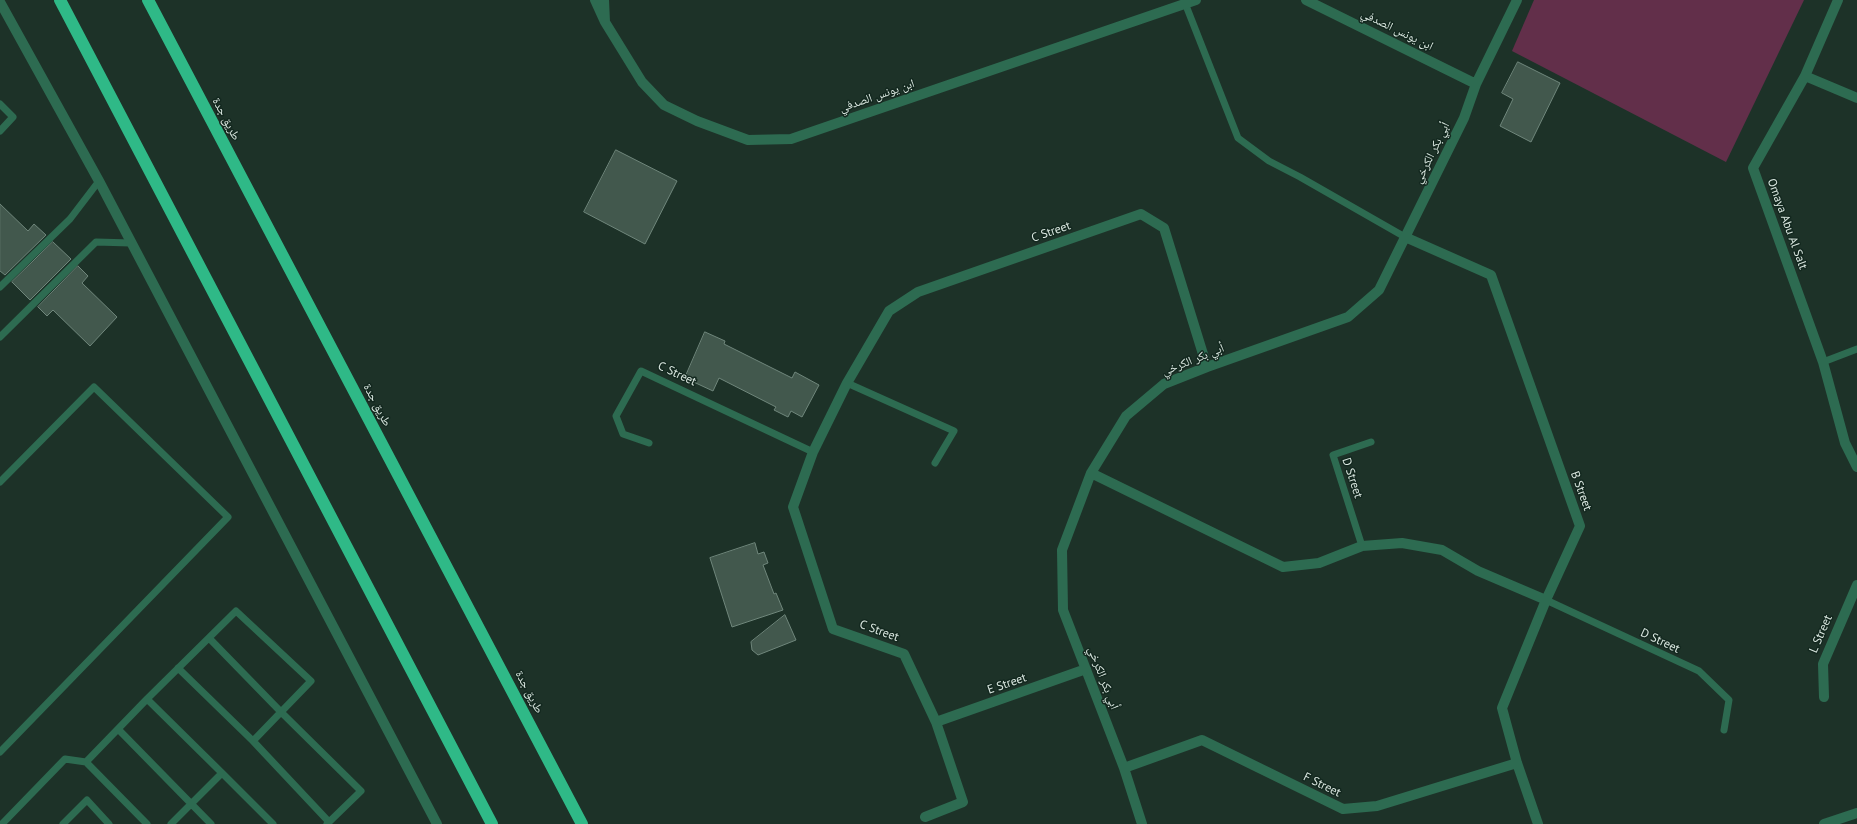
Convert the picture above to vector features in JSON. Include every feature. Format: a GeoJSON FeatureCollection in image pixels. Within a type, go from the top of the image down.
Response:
{"type":"FeatureCollection","features":[{"type":"Feature","properties":{"kind":"highway"},"geometry":{"type":"LineString","coordinates":[[60,0],[492,824]]}},
{"type":"Feature","properties":{"kind":"highway","name":"طريق جدة"},"geometry":{"type":"LineString","coordinates":[[148,0],[582,824]]}},
{"type":"Feature","properties":{"kind":"street","name":"ابن يونس الصدفي"},"geometry":{"type":"LineString","coordinates":[[595,0],[605,22],[642,82],[664,105],[748,140],[791,139],[1196,0]]}},
{"type":"Feature","properties":{"kind":"street"},"geometry":{"type":"LineString","coordinates":[[604,0],[605,22]]}},
{"type":"Feature","properties":{"kind":"street","name":"ابن يونس الصدفي"},"geometry":{"type":"LineString","coordinates":[[1306,0],[1476,84]]}},
{"type":"Feature","properties":{"kind":"street","name":"أبي بكر الكرخي"},"geometry":{"type":"LineString","coordinates":[[1142,824],[1124,768],[1064,610],[1062,550],[1091,473],[1126,416],[1164,384],[1207,367],[1348,317],[1379,290],[1464,118],[1476,84],[1517,0]]}},
{"type":"Feature","properties":{"kind":"street","name":"Omaya Abu Al Salt"},"geometry":{"type":"LineString","coordinates":[[1838,0],[1805,76],[1753,168],[1823,362],[1845,442],[1857,467]]}},
{"type":"Feature","properties":{"kind":"street"},"geometry":{"type":"LineString","coordinates":[[0,2],[99,181],[435,823]]}},
{"type":"Feature","properties":{"kind":"street"},"geometry":{"type":"LineString","coordinates":[[1805,76],[1857,98]]}},
{"type":"Feature","properties":{"kind":"street","name":"C Street"},"geometry":{"type":"LineString","coordinates":[[925,816],[962,802],[936,722],[904,654],[834,629],[793,507],[813,452],[848,383],[889,311],[918,292],[1141,214],[1164,228],[1207,367]]}},
{"type":"Feature","properties":{"kind":"street","name":"B Street"},"geometry":{"type":"LineString","coordinates":[[1405,237],[1491,275],[1580,526],[1546,600],[1502,708],[1517,763],[1538,824]]}},
{"type":"Feature","properties":{"kind":"street"},"geometry":{"type":"LineString","coordinates":[[1091,473],[1283,567],[1319,563],[1362,546],[1402,543],[1442,550],[1478,571],[1546,600]]}},
{"type":"Feature","properties":{"kind":"street","name":"L Street"},"geometry":{"type":"LineString","coordinates":[[1824,697],[1823,664],[1857,585]]}},
{"type":"Feature","properties":{"kind":"street","name":"E Street"},"geometry":{"type":"LineString","coordinates":[[936,722],[1086,669]]}},
{"type":"Feature","properties":{"kind":"street","name":"F Street"},"geometry":{"type":"LineString","coordinates":[[1124,768],[1202,740],[1343,809],[1377,806],[1517,763]]}},
{"type":"Feature","properties":{"kind":"street"},"geometry":{"type":"LineString","coordinates":[[1824,824],[1857,813]]}},
{"type":"Feature","properties":{"kind":"lane"},"geometry":{"type":"LineString","coordinates":[[1185,3],[1238,138],[1269,161],[1405,237]]}},
{"type":"Feature","properties":{"kind":"lane"},"geometry":{"type":"LineString","coordinates":[[0,104],[13,117],[0,131]]}},
{"type":"Feature","properties":{"kind":"lane"},"geometry":{"type":"LineString","coordinates":[[0,287],[70,219],[99,181]]}},
{"type":"Feature","properties":{"kind":"lane"},"geometry":{"type":"LineString","coordinates":[[0,336],[96,242],[131,243]]}},
{"type":"Feature","properties":{"kind":"lane"},"geometry":{"type":"LineString","coordinates":[[1823,362],[1857,350]]}},
{"type":"Feature","properties":{"kind":"lane","name":"C Street"},"geometry":{"type":"LineString","coordinates":[[649,443],[623,434],[616,416],[641,371],[813,452]]}},
{"type":"Feature","properties":{"kind":"lane"},"geometry":{"type":"LineString","coordinates":[[848,383],[954,431],[935,463]]}},
{"type":"Feature","properties":{"kind":"lane"},"geometry":{"type":"LineString","coordinates":[[0,482],[94,387],[228,518],[0,752]]}},
{"type":"Feature","properties":{"kind":"lane","name":"D Street"},"geometry":{"type":"LineString","coordinates":[[1362,546],[1333,455],[1371,442]]}},
{"type":"Feature","properties":{"kind":"lane","name":"D Street"},"geometry":{"type":"LineString","coordinates":[[1546,600],[1699,671],[1729,700],[1724,730]]}},
{"type":"Feature","properties":{"kind":"lane"},"geometry":{"type":"LineString","coordinates":[[86,762],[236,611],[310,681],[253,741]]}},
{"type":"Feature","properties":{"kind":"lane"},"geometry":{"type":"LineString","coordinates":[[178,668],[253,741],[328,823],[361,791],[208,638]]}},
{"type":"Feature","properties":{"kind":"lane"},"geometry":{"type":"LineString","coordinates":[[147,699],[273,824]]}},
{"type":"Feature","properties":{"kind":"lane"},"geometry":{"type":"LineString","coordinates":[[118,729],[211,824]]}},
{"type":"Feature","properties":{"kind":"lane"},"geometry":{"type":"LineString","coordinates":[[2,824],[65,759],[86,762],[147,824]]}},
{"type":"Feature","properties":{"kind":"lane"},"geometry":{"type":"LineString","coordinates":[[171,824],[222,773]]}},
{"type":"Feature","properties":{"kind":"lane"},"geometry":{"type":"LineString","coordinates":[[63,824],[86,800],[109,824]]}},
{"type":"Feature","properties":{"kind":"shaded area"},"geometry":{"type":"Polygon","coordinates":[[[1534,0],[1804,0],[1726,162],[1512,51],[1534,0]]]}},
{"type":"Feature","properties":{"kind":"building"},"geometry":{"type":"Polygon","coordinates":[[[1518,62],[1560,83],[1531,142],[1500,126],[1513,99],[1502,93],[1518,62]]]}},
{"type":"Feature","properties":{"kind":"building"},"geometry":{"type":"Polygon","coordinates":[[[616,150],[677,181],[645,244],[584,212],[616,150]]]}},
{"type":"Feature","properties":{"kind":"building"},"geometry":{"type":"Polygon","coordinates":[[[0,204],[28,231],[34,224],[46,235],[5,275],[0,271],[0,204]]]}},
{"type":"Feature","properties":{"kind":"building"},"geometry":{"type":"Polygon","coordinates":[[[53,242],[71,259],[30,300],[12,282],[53,242]]]}},
{"type":"Feature","properties":{"kind":"building"},"geometry":{"type":"Polygon","coordinates":[[[78,266],[88,276],[82,283],[117,317],[90,346],[53,310],[47,316],[38,307],[78,266]]]}},
{"type":"Feature","properties":{"kind":"building"},"geometry":{"type":"Polygon","coordinates":[[[705,332],[725,341],[724,344],[792,378],[795,372],[819,385],[802,417],[791,411],[788,417],[774,410],[776,407],[719,378],[713,391],[685,378],[705,332]]]}},
{"type":"Feature","properties":{"kind":"building"},"geometry":{"type":"Polygon","coordinates":[[[755,543],[758,554],[764,552],[768,563],[763,565],[774,594],[776,593],[783,610],[732,627],[710,558],[755,543]]]}},
{"type":"Feature","properties":{"kind":"building"},"geometry":{"type":"Polygon","coordinates":[[[785,615],[796,640],[758,655],[752,650],[751,642],[785,615]]]}}]}
